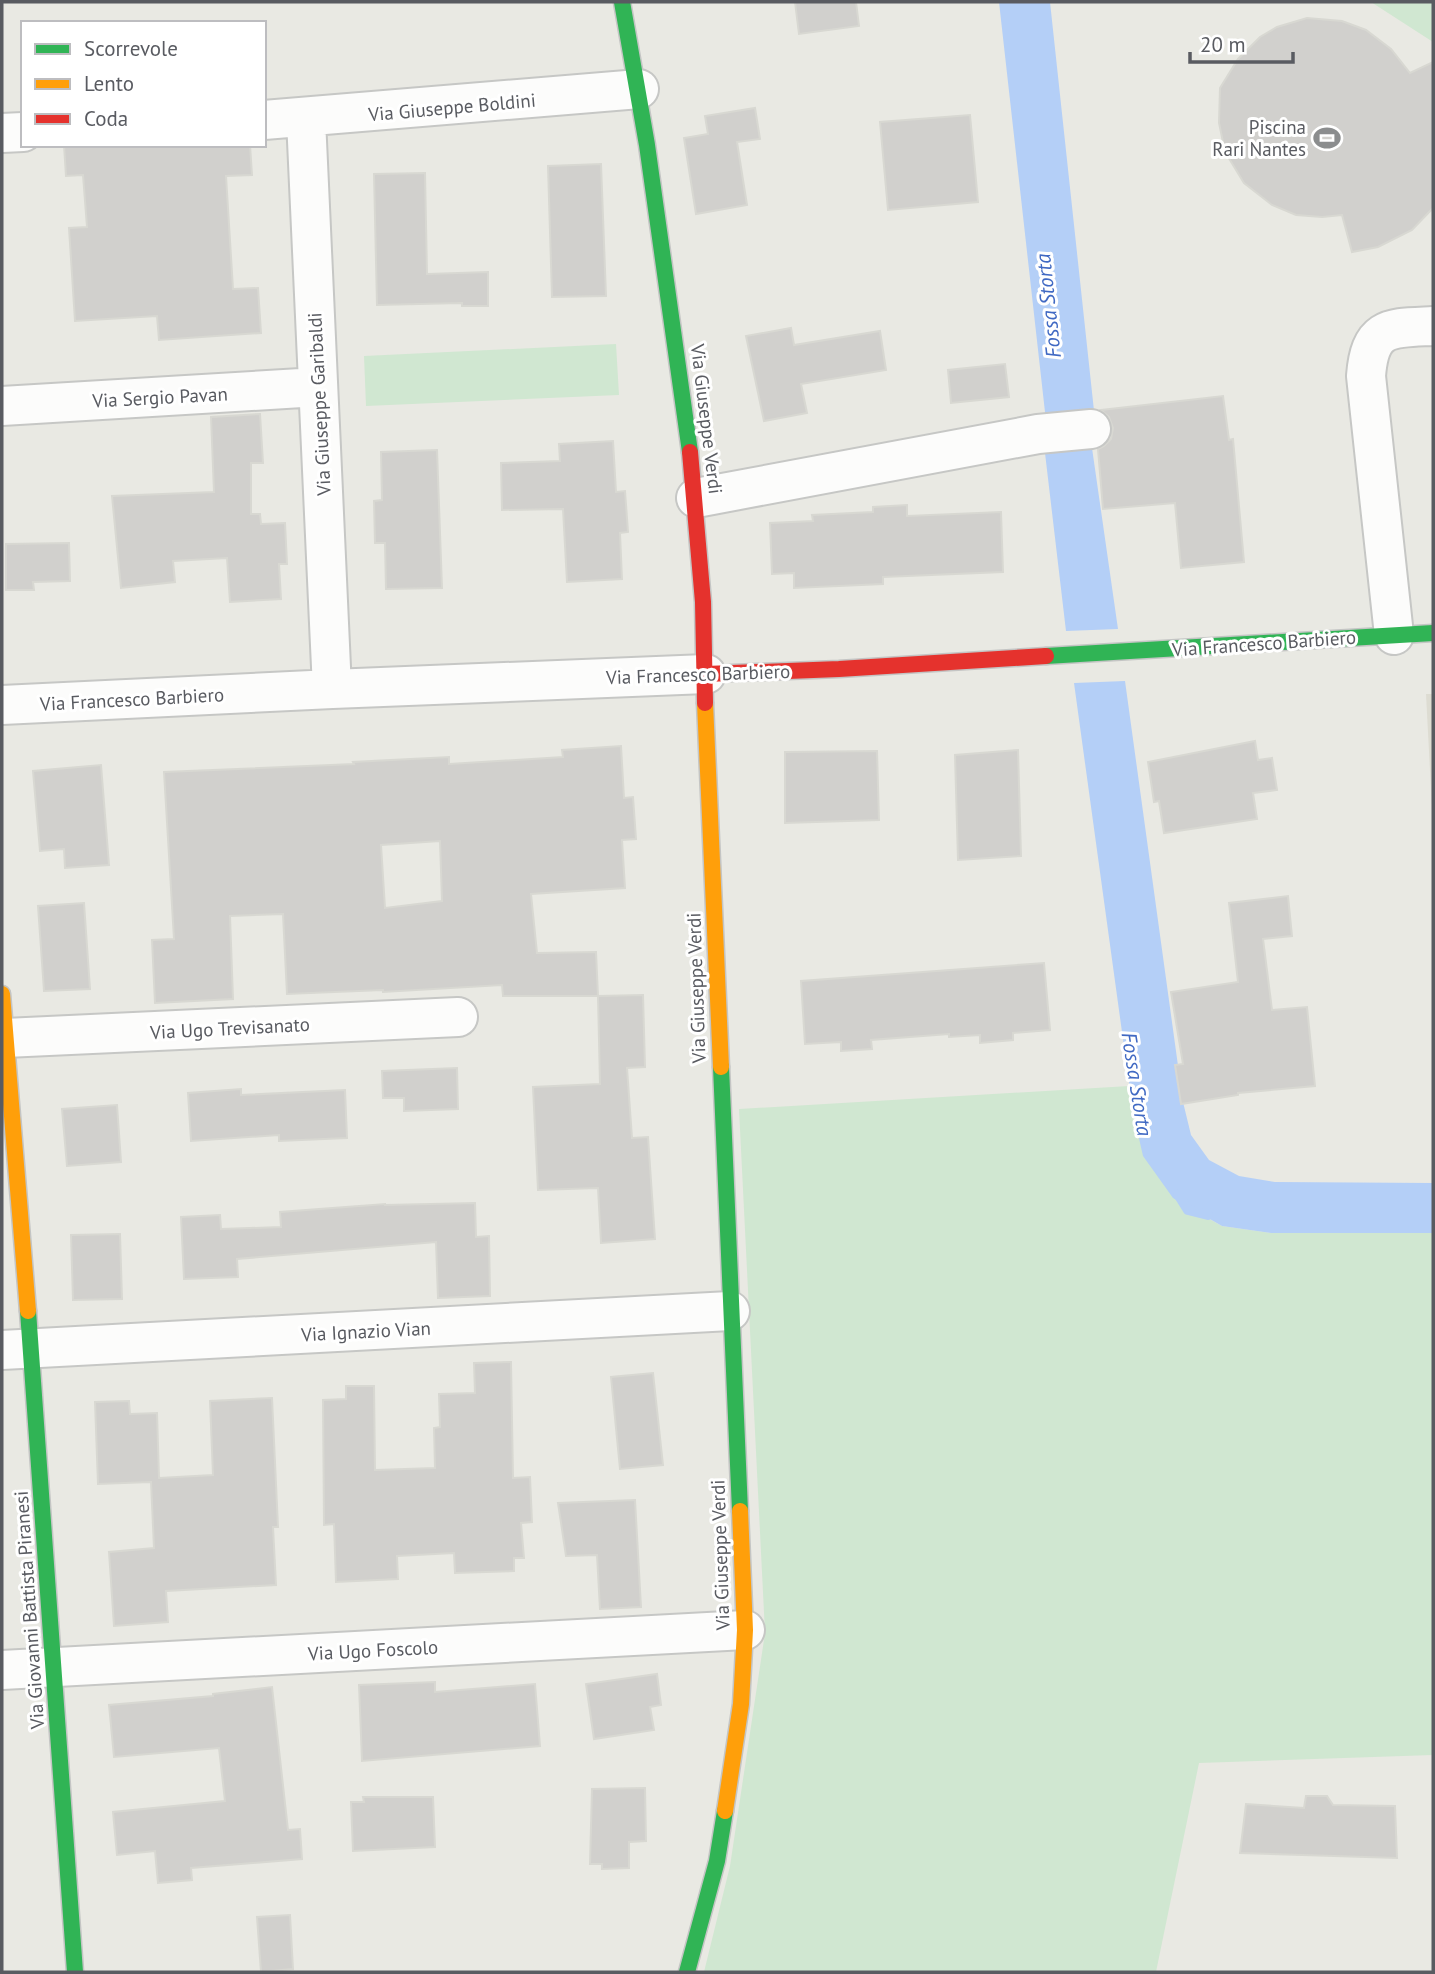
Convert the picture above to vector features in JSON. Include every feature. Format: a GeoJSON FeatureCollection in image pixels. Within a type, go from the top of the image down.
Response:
{"type":"FeatureCollection","features":[{"type":"Feature","properties":{"kind":"street","name":"Via Giuseppe Verdi"},"geometry":{"type":"LineString","coordinates":[[622,2],[639,89],[687,412],[696,498],[706,674],[745,1630],[741,1704],[717,1861],[687,1972]]}},
{"type":"Feature","properties":{"kind":"street","name":"Via Giuseppe Boldini"},"geometry":{"type":"LineString","coordinates":[[266,121],[639,89]]}},
{"type":"Feature","properties":{"kind":"street","name":"Via Giuseppe Garibaldi"},"geometry":{"type":"LineString","coordinates":[[306,118],[332,689]]}},
{"type":"Feature","properties":{"kind":"street"},"geometry":{"type":"LineString","coordinates":[[2,133],[21,132]]}},
{"type":"Feature","properties":{"kind":"street"},"geometry":{"type":"LineString","coordinates":[[1395,635],[1366,376],[1367,363],[1370,351],[1380,335],[1387,330],[1433,326]]}},
{"type":"Feature","properties":{"kind":"street","name":"Via Sergio Pavan"},"geometry":{"type":"LineString","coordinates":[[2,406],[318,387]]}},
{"type":"Feature","properties":{"kind":"street"},"geometry":{"type":"LineString","coordinates":[[696,498],[1038,434],[1088,429]]}},
{"type":"Feature","properties":{"kind":"street","name":"Via Francesco Barbiero"},"geometry":{"type":"LineString","coordinates":[[2,705],[839,669],[1433,633]]}},
{"type":"Feature","properties":{"kind":"street","name":"Via Giovanni Battista Piranesi"},"geometry":{"type":"LineString","coordinates":[[2,994],[17,1349],[54,1668],[75,1972]]}},
{"type":"Feature","properties":{"kind":"street","name":"Via Ugo Trevisanato"},"geometry":{"type":"LineString","coordinates":[[3,1038],[458,1017]]}},
{"type":"Feature","properties":{"kind":"street","name":"Via Ignazio Vian"},"geometry":{"type":"LineString","coordinates":[[17,1349],[730,1311]]}},
{"type":"Feature","properties":{"kind":"street","name":"Via Ugo Foscolo"},"geometry":{"type":"LineString","coordinates":[[2,1670],[745,1630]]}},
{"type":"Feature","properties":{"kind":"shaded area"},"geometry":{"type":"Polygon","coordinates":[[[1426,694],[1433,694],[1433,828],[1426,694]]]}},
{"type":"Feature","properties":{"kind":"green space"},"geometry":{"type":"Polygon","coordinates":[[[1371,2],[1433,2],[1433,42],[1371,2]]]}},
{"type":"Feature","properties":{"kind":"green space"},"geometry":{"type":"Polygon","coordinates":[[[616,344],[619,395],[366,406],[364,356],[616,344]]]}},
{"type":"Feature","properties":{"kind":"green space"},"geometry":{"type":"Polygon","coordinates":[[[1129,1086],[1133,1112],[1177,1201],[1222,1226],[1271,1233],[1433,1233],[1433,1755],[1199,1763],[1156,1972],[704,1972],[730,1866],[765,1633],[739,1109],[1129,1086]]]}},
{"type":"Feature","properties":{"kind":"water"},"geometry":{"type":"Polygon","coordinates":[[[999,2],[1050,2],[1095,420],[1092,448],[1118,629],[1066,631],[1045,453],[1046,421],[999,2]]]}},
{"type":"Feature","properties":{"kind":"water"},"geometry":{"type":"Polygon","coordinates":[[[1125,681],[1183,1102],[1191,1135],[1209,1160],[1239,1176],[1275,1182],[1433,1183],[1433,1233],[1271,1233],[1222,1226],[1173,1198],[1143,1156],[1133,1112],[1074,683],[1125,681]]]}},
{"type":"Feature","properties":{"kind":"building"},"geometry":{"type":"Polygon","coordinates":[[[795,2],[856,2],[859,26],[799,34],[795,2]]]}},
{"type":"Feature","properties":{"kind":"building","name":"Piscina Rari Nantes"},"geometry":{"type":"Polygon","coordinates":[[[1307,18],[1342,21],[1366,30],[1391,49],[1410,73],[1433,62],[1433,208],[1412,230],[1378,247],[1352,252],[1342,215],[1296,215],[1272,205],[1244,183],[1225,152],[1219,123],[1220,88],[1238,59],[1260,37],[1277,27],[1307,18]]]}},
{"type":"Feature","properties":{"kind":"building"},"geometry":{"type":"Polygon","coordinates":[[[755,108],[760,139],[737,142],[747,205],[696,214],[684,138],[708,134],[705,116],[755,108]]]}},
{"type":"Feature","properties":{"kind":"building"},"geometry":{"type":"Polygon","coordinates":[[[970,115],[978,202],[888,210],[880,122],[970,115]]]}},
{"type":"Feature","properties":{"kind":"building"},"geometry":{"type":"Polygon","coordinates":[[[64,147],[250,147],[252,175],[226,176],[233,289],[258,288],[261,333],[159,340],[157,316],[75,321],[69,228],[87,227],[83,175],[66,176],[64,147]]]}},
{"type":"Feature","properties":{"kind":"building"},"geometry":{"type":"Polygon","coordinates":[[[601,164],[606,296],[552,297],[548,166],[601,164]]]}},
{"type":"Feature","properties":{"kind":"building"},"geometry":{"type":"Polygon","coordinates":[[[425,173],[427,274],[488,272],[488,306],[462,306],[462,303],[377,305],[374,174],[425,173]]]}},
{"type":"Feature","properties":{"kind":"building"},"geometry":{"type":"Polygon","coordinates":[[[791,328],[794,345],[880,331],[886,370],[801,384],[807,413],[764,421],[746,336],[791,328]]]}},
{"type":"Feature","properties":{"kind":"building"},"geometry":{"type":"Polygon","coordinates":[[[1005,364],[1009,397],[951,403],[948,370],[1005,364]]]}},
{"type":"Feature","properties":{"kind":"building"},"geometry":{"type":"Polygon","coordinates":[[[1223,396],[1229,440],[1233,439],[1244,562],[1181,568],[1175,503],[1103,509],[1098,449],[1111,439],[1113,428],[1109,417],[1101,410],[1223,396]]]}},
{"type":"Feature","properties":{"kind":"building"},"geometry":{"type":"Polygon","coordinates":[[[260,414],[263,463],[251,463],[251,514],[260,514],[261,524],[285,523],[287,564],[279,564],[281,599],[230,602],[227,558],[173,561],[175,582],[121,588],[112,496],[214,492],[211,417],[260,414]]]}},
{"type":"Feature","properties":{"kind":"building"},"geometry":{"type":"Polygon","coordinates":[[[613,441],[616,492],[625,491],[628,532],[620,533],[622,579],[567,582],[563,509],[502,510],[501,463],[560,461],[559,444],[613,441]]]}},
{"type":"Feature","properties":{"kind":"building"},"geometry":{"type":"Polygon","coordinates":[[[437,450],[442,588],[386,589],[385,543],[375,543],[374,501],[382,500],[381,452],[437,450]]]}},
{"type":"Feature","properties":{"kind":"building"},"geometry":{"type":"Polygon","coordinates":[[[907,505],[907,516],[1001,512],[1003,572],[883,577],[883,584],[794,588],[794,573],[772,574],[770,523],[813,521],[812,515],[873,512],[873,507],[907,505]]]}},
{"type":"Feature","properties":{"kind":"building"},"geometry":{"type":"Polygon","coordinates":[[[69,543],[70,581],[33,582],[34,590],[6,590],[6,544],[69,543]]]}},
{"type":"Feature","properties":{"kind":"building"},"geometry":{"type":"Polygon","coordinates":[[[1255,741],[1258,760],[1272,758],[1277,790],[1253,793],[1257,819],[1164,833],[1159,801],[1154,802],[1148,762],[1255,741]]]}},
{"type":"Feature","properties":{"kind":"building"},"geometry":{"type":"Polygon","coordinates":[[[621,746],[624,798],[633,797],[636,839],[622,840],[625,888],[531,894],[537,953],[596,952],[598,996],[503,996],[502,985],[287,994],[283,914],[230,916],[233,999],[155,1003],[152,940],[174,939],[164,772],[449,757],[449,764],[563,757],[562,750],[621,746]],[[440,841],[381,845],[385,908],[442,901],[440,841]]]}},
{"type":"Feature","properties":{"kind":"building"},"geometry":{"type":"Polygon","coordinates":[[[1018,750],[1021,856],[958,860],[955,755],[1018,750]]]}},
{"type":"Feature","properties":{"kind":"building"},"geometry":{"type":"Polygon","coordinates":[[[877,751],[879,820],[785,823],[785,752],[877,751]]]}},
{"type":"Feature","properties":{"kind":"building"},"geometry":{"type":"Polygon","coordinates":[[[101,765],[109,865],[65,868],[64,849],[40,851],[33,771],[101,765]]]}},
{"type":"Feature","properties":{"kind":"building"},"geometry":{"type":"Polygon","coordinates":[[[1288,896],[1292,936],[1263,939],[1272,1010],[1307,1007],[1315,1086],[1238,1093],[1181,1104],[1175,1065],[1183,1064],[1171,992],[1238,982],[1229,903],[1288,896]]]}},
{"type":"Feature","properties":{"kind":"building"},"geometry":{"type":"Polygon","coordinates":[[[84,903],[90,989],[44,991],[38,906],[84,903]]]}},
{"type":"Feature","properties":{"kind":"building"},"geometry":{"type":"Polygon","coordinates":[[[1044,963],[1050,1030],[1013,1033],[1013,1040],[980,1043],[980,1035],[949,1037],[949,1034],[871,1040],[872,1049],[841,1051],[841,1042],[805,1044],[801,981],[1044,963]]]}},
{"type":"Feature","properties":{"kind":"building"},"geometry":{"type":"Polygon","coordinates":[[[643,995],[645,1067],[627,1068],[632,1138],[648,1137],[655,1239],[601,1243],[598,1188],[538,1190],[533,1087],[600,1084],[598,996],[643,995]]]}},
{"type":"Feature","properties":{"kind":"building"},"geometry":{"type":"Polygon","coordinates":[[[457,1068],[458,1109],[404,1111],[404,1098],[383,1098],[382,1071],[457,1068]]]}},
{"type":"Feature","properties":{"kind":"building"},"geometry":{"type":"Polygon","coordinates":[[[241,1089],[241,1095],[345,1090],[347,1138],[279,1141],[279,1135],[191,1141],[188,1093],[241,1089]]]}},
{"type":"Feature","properties":{"kind":"building"},"geometry":{"type":"Polygon","coordinates":[[[117,1105],[121,1162],[67,1166],[62,1109],[117,1105]]]}},
{"type":"Feature","properties":{"kind":"building"},"geometry":{"type":"Polygon","coordinates":[[[475,1203],[476,1237],[489,1236],[490,1296],[438,1298],[436,1242],[237,1259],[238,1277],[184,1279],[181,1217],[220,1215],[221,1229],[281,1227],[280,1212],[385,1204],[475,1203]]]}},
{"type":"Feature","properties":{"kind":"building"},"geometry":{"type":"Polygon","coordinates":[[[120,1234],[122,1299],[73,1300],[71,1235],[120,1234]]]}},
{"type":"Feature","properties":{"kind":"building"},"geometry":{"type":"Polygon","coordinates":[[[511,1362],[513,1478],[530,1477],[532,1522],[521,1523],[524,1558],[514,1558],[514,1571],[455,1573],[454,1553],[397,1556],[398,1579],[336,1582],[334,1524],[324,1525],[323,1400],[346,1399],[346,1386],[374,1386],[375,1470],[435,1468],[434,1428],[440,1427],[439,1394],[475,1393],[474,1363],[511,1362]]]}},
{"type":"Feature","properties":{"kind":"building"},"geometry":{"type":"Polygon","coordinates":[[[653,1373],[663,1465],[620,1469],[611,1377],[653,1373]]]}},
{"type":"Feature","properties":{"kind":"building"},"geometry":{"type":"Polygon","coordinates":[[[272,1398],[278,1527],[273,1527],[276,1585],[166,1591],[168,1622],[114,1626],[109,1552],[154,1548],[151,1482],[98,1484],[95,1402],[129,1401],[130,1414],[157,1413],[159,1478],[213,1475],[210,1401],[272,1398]]]}},
{"type":"Feature","properties":{"kind":"building"},"geometry":{"type":"Polygon","coordinates":[[[635,1500],[641,1607],[600,1609],[597,1555],[566,1556],[558,1503],[635,1500]]]}},
{"type":"Feature","properties":{"kind":"building"},"geometry":{"type":"Polygon","coordinates":[[[657,1674],[661,1705],[650,1707],[654,1730],[594,1739],[586,1684],[657,1674]]]}},
{"type":"Feature","properties":{"kind":"building"},"geometry":{"type":"Polygon","coordinates":[[[435,1682],[435,1692],[535,1684],[540,1746],[362,1761],[359,1685],[435,1682]]]}},
{"type":"Feature","properties":{"kind":"building"},"geometry":{"type":"Polygon","coordinates":[[[272,1687],[288,1830],[300,1829],[302,1859],[191,1868],[192,1880],[158,1883],[155,1851],[117,1855],[113,1812],[225,1801],[219,1748],[114,1757],[109,1705],[213,1696],[272,1687]]]}},
{"type":"Feature","properties":{"kind":"building"},"geometry":{"type":"Polygon","coordinates":[[[645,1788],[646,1841],[629,1842],[629,1868],[602,1869],[602,1864],[590,1864],[592,1789],[645,1788]]]}},
{"type":"Feature","properties":{"kind":"building"},"geometry":{"type":"Polygon","coordinates":[[[1306,1796],[1327,1796],[1333,1805],[1395,1806],[1397,1858],[1240,1853],[1246,1804],[1304,1808],[1306,1796]]]}},
{"type":"Feature","properties":{"kind":"building"},"geometry":{"type":"Polygon","coordinates":[[[363,1797],[433,1797],[435,1847],[353,1851],[351,1802],[364,1802],[363,1797]]]}},
{"type":"Feature","properties":{"kind":"building"},"geometry":{"type":"Polygon","coordinates":[[[290,1915],[293,1969],[261,1972],[257,1917],[290,1915]]]}},
{"type":"Feature","properties":{"kind":"waterway","name":"Fossa Storta"},"geometry":{"type":"LineString","coordinates":[[1178,1194],[1188,1210],[1208,1215]]}},
{"type":"Feature","properties":{"kind":"traffic: fast"},"geometry":{"type":"LineString","coordinates":[[622,2],[647,145],[690,452]]}},
{"type":"Feature","properties":{"kind":"traffic: fast"},"geometry":{"type":"LineString","coordinates":[[1046,656],[1433,633]]}},
{"type":"Feature","properties":{"kind":"traffic: fast"},"geometry":{"type":"LineString","coordinates":[[721,1067],[740,1511]]}},
{"type":"Feature","properties":{"kind":"traffic: fast"},"geometry":{"type":"LineString","coordinates":[[28,1311],[75,1972]]}},
{"type":"Feature","properties":{"kind":"traffic: fast"},"geometry":{"type":"LineString","coordinates":[[687,1972],[717,1861],[725,1811]]}},
{"type":"Feature","properties":{"kind":"traffic: slow"},"geometry":{"type":"LineString","coordinates":[[705,703],[721,1067]]}},
{"type":"Feature","properties":{"kind":"traffic: slow"},"geometry":{"type":"LineString","coordinates":[[2,994],[28,1311]]}},
{"type":"Feature","properties":{"kind":"traffic: slow"},"geometry":{"type":"LineString","coordinates":[[725,1811],[741,1704],[745,1630],[740,1511]]}},
{"type":"Feature","properties":{"kind":"traffic: jam"},"geometry":{"type":"LineString","coordinates":[[690,452],[703,602],[705,703]]}},
{"type":"Feature","properties":{"kind":"traffic: jam"},"geometry":{"type":"LineString","coordinates":[[706,674],[1046,656]]}},
{"type":"Feature","properties":{"kind":"place","name":"Piscina Rari Nantes"},"geometry":{"type":"Point","coordinates":[1327,138]}}]}
